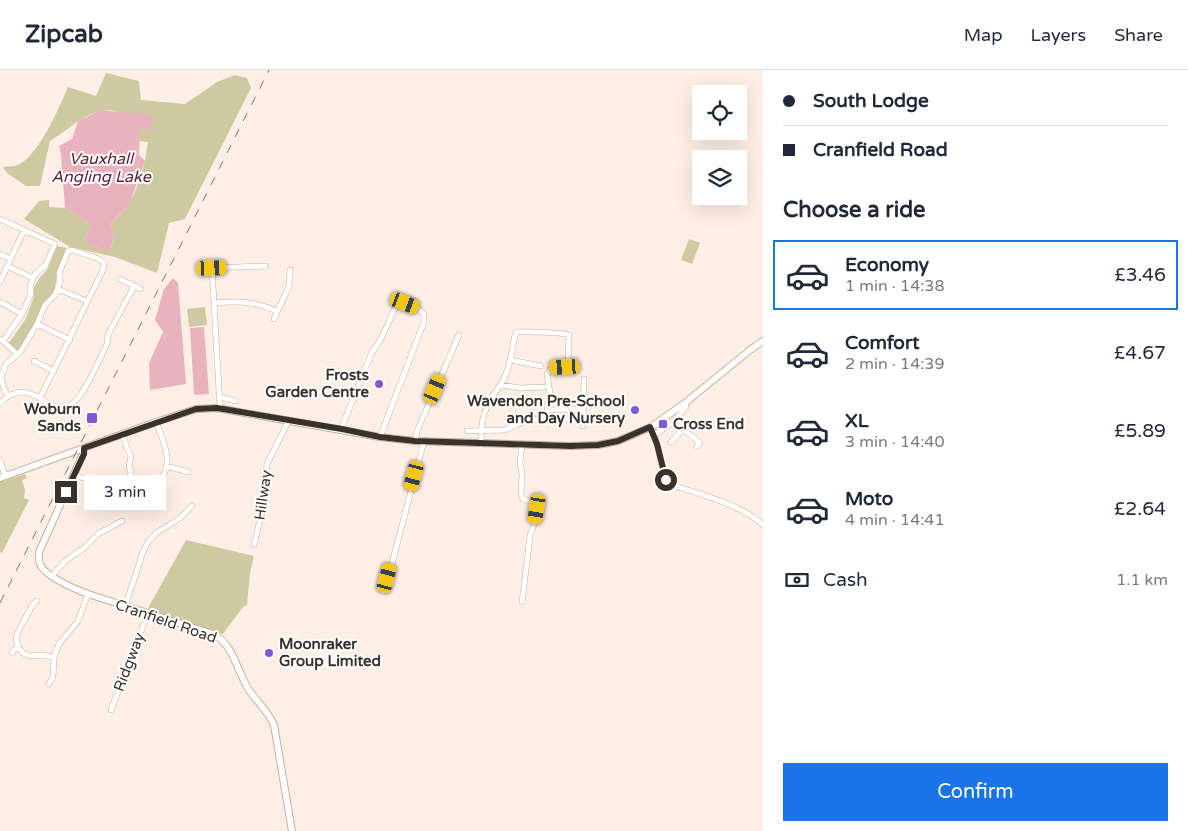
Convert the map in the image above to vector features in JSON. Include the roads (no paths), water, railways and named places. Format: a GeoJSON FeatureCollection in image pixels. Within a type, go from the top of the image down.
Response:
{"type":"FeatureCollection","features":[{"type":"Feature","properties":{"kind":"street"},"geometry":{"type":"LineString","coordinates":[[0,219],[55,244],[45,266],[35,274],[30,286],[31,294],[22,314],[2,340],[17,354]]}},
{"type":"Feature","properties":{"kind":"street"},"geometry":{"type":"LineString","coordinates":[[0,282],[24,230]]}},
{"type":"Feature","properties":{"kind":"street"},"geometry":{"type":"LineString","coordinates":[[8,396],[1,377],[6,364],[21,351],[37,324],[45,305],[55,295],[60,282],[59,273],[68,252],[72,250],[99,259],[104,263],[103,270],[40,398]]}},
{"type":"Feature","properties":{"kind":"street"},"geometry":{"type":"LineString","coordinates":[[0,254],[10,259]]}},
{"type":"Feature","properties":{"kind":"street"},"geometry":{"type":"LineString","coordinates":[[7,266],[34,278]]}},
{"type":"Feature","properties":{"kind":"street"},"geometry":{"type":"LineString","coordinates":[[220,408],[212,268],[266,266]]}},
{"type":"Feature","properties":{"kind":"street"},"geometry":{"type":"LineString","coordinates":[[274,319],[289,286],[290,270]]}},
{"type":"Feature","properties":{"kind":"street"},"geometry":{"type":"LineString","coordinates":[[120,279],[141,289]]}},
{"type":"Feature","properties":{"kind":"street"},"geometry":{"type":"LineString","coordinates":[[0,403],[8,396],[23,392],[62,409],[75,402],[107,344],[108,335],[134,286]]}},
{"type":"Feature","properties":{"kind":"street"},"geometry":{"type":"LineString","coordinates":[[58,289],[87,302]]}},
{"type":"Feature","properties":{"kind":"street"},"geometry":{"type":"LineString","coordinates":[[214,303],[240,301],[261,304],[277,311]]}},
{"type":"Feature","properties":{"kind":"street"},"geometry":{"type":"LineString","coordinates":[[0,302],[22,314]]}},
{"type":"Feature","properties":{"kind":"street"},"geometry":{"type":"LineString","coordinates":[[342,429],[371,354],[381,339],[396,306],[400,303],[405,303],[419,309],[424,314],[424,322],[380,437]]}},
{"type":"Feature","properties":{"kind":"street"},"geometry":{"type":"LineString","coordinates":[[37,324],[70,340]]}},
{"type":"Feature","properties":{"kind":"street"},"geometry":{"type":"LineString","coordinates":[[467,431],[481,431],[505,430],[525,421],[544,419],[548,416],[550,393],[547,374],[554,368],[568,366],[569,335],[566,333],[517,332],[507,374],[491,398],[481,422],[481,431],[481,444]]}},
{"type":"Feature","properties":{"kind":"street"},"geometry":{"type":"LineString","coordinates":[[415,441],[417,431],[459,335]]}},
{"type":"Feature","properties":{"kind":"street"},"geometry":{"type":"LineString","coordinates":[[0,460],[3,477],[196,409],[220,408],[380,437],[415,441],[570,446],[606,444],[628,438],[650,427],[685,403],[763,341]]}},
{"type":"Feature","properties":{"kind":"street"},"geometry":{"type":"LineString","coordinates":[[510,360],[550,370]]}},
{"type":"Feature","properties":{"kind":"street"},"geometry":{"type":"LineString","coordinates":[[34,361],[54,372]]}},
{"type":"Feature","properties":{"kind":"street"},"geometry":{"type":"LineString","coordinates":[[583,426],[584,379]]}},
{"type":"Feature","properties":{"kind":"street"},"geometry":{"type":"LineString","coordinates":[[501,385],[520,388],[545,387]]}},
{"type":"Feature","properties":{"kind":"street"},"geometry":{"type":"LineString","coordinates":[[220,397],[236,401]]}},
{"type":"Feature","properties":{"kind":"street"},"geometry":{"type":"LineString","coordinates":[[654,435],[671,424],[683,412],[686,407],[685,403]]}},
{"type":"Feature","properties":{"kind":"street"},"geometry":{"type":"LineString","coordinates":[[549,410],[583,409]]}},
{"type":"Feature","properties":{"kind":"street","name":"Hillway"},"geometry":{"type":"LineString","coordinates":[[254,545],[267,464],[289,420]]}},
{"type":"Feature","properties":{"kind":"street"},"geometry":{"type":"LineString","coordinates":[[149,492],[158,484],[166,466],[168,451],[156,422]]}},
{"type":"Feature","properties":{"kind":"street"},"geometry":{"type":"LineString","coordinates":[[671,424],[680,432]]}},
{"type":"Feature","properties":{"kind":"street"},"geometry":{"type":"LineString","coordinates":[[650,427],[654,435],[666,480],[672,485],[740,510],[752,516],[763,526]]}},
{"type":"Feature","properties":{"kind":"street"},"geometry":{"type":"LineString","coordinates":[[671,442],[684,430],[700,443],[697,446]]}},
{"type":"Feature","properties":{"kind":"street"},"geometry":{"type":"LineString","coordinates":[[74,475],[101,484],[122,484],[131,473],[129,466],[131,457],[122,434]]}},
{"type":"Feature","properties":{"kind":"street"},"geometry":{"type":"LineString","coordinates":[[387,583],[424,441]]}},
{"type":"Feature","properties":{"kind":"street"},"geometry":{"type":"LineString","coordinates":[[522,445],[521,495],[523,499],[533,502],[537,509],[530,536],[522,602]]}},
{"type":"Feature","properties":{"kind":"street","name":"Cranfield Road"},"geometry":{"type":"LineString","coordinates":[[84,448],[84,454],[39,552],[38,558],[42,568],[68,586],[88,594],[213,634],[220,638],[227,646],[248,689],[268,712],[274,725],[292,831]]}},
{"type":"Feature","properties":{"kind":"street"},"geometry":{"type":"LineString","coordinates":[[166,466],[188,472]]}},
{"type":"Feature","properties":{"kind":"street"},"geometry":{"type":"LineString","coordinates":[[122,484],[123,495]]}},
{"type":"Feature","properties":{"kind":"street"},"geometry":{"type":"LineString","coordinates":[[125,607],[148,542],[156,533],[180,518],[192,506]]}},
{"type":"Feature","properties":{"kind":"street"},"geometry":{"type":"LineString","coordinates":[[52,576],[64,561],[84,548],[98,534],[122,521]]}},
{"type":"Feature","properties":{"kind":"street"},"geometry":{"type":"LineString","coordinates":[[49,684],[53,676],[54,657],[59,644],[78,621],[88,594]]}},
{"type":"Feature","properties":{"kind":"street"},"geometry":{"type":"LineString","coordinates":[[37,600],[33,604],[16,637],[18,647],[23,653],[30,656],[54,657]]}},
{"type":"Feature","properties":{"kind":"street","name":"Ridgway"},"geometry":{"type":"LineString","coordinates":[[111,710],[148,613]]}},
{"type":"Feature","properties":{"kind":"street"},"geometry":{"type":"LineString","coordinates":[[12,653],[18,647]]}},
{"type":"Feature","properties":{"kind":"water","name":"Vauxhall Angling Lake"},"geometry":{"type":"Polygon","coordinates":[[[101,110],[151,115],[152,129],[140,130],[139,155],[145,161],[129,205],[110,224],[114,233],[111,249],[105,250],[86,244],[90,224],[65,208],[59,146],[72,139],[78,121],[101,110]]]}},
{"type":"Feature","properties":{"kind":"water"},"geometry":{"type":"Polygon","coordinates":[[[173,278],[178,283],[186,384],[150,390],[149,363],[163,332],[155,320],[164,289],[173,278]]]}},
{"type":"Feature","properties":{"kind":"water"},"geometry":{"type":"Polygon","coordinates":[[[204,327],[209,394],[194,395],[190,328],[204,327]]]}},
{"type":"Feature","properties":{"kind":"railway"},"geometry":{"type":"LineString","coordinates":[[0,603],[269,70]]}},
{"type":"Feature","properties":{"kind":"place","name":"Frosts Garden Centre"},"geometry":{"type":"Point","coordinates":[379,384]}},
{"type":"Feature","properties":{"kind":"place","name":"Wavendon Pre-School and Day Nursery"},"geometry":{"type":"Point","coordinates":[635,410]}},
{"type":"Feature","properties":{"kind":"place","name":"Woburn Sands"},"geometry":{"type":"Point","coordinates":[92,418]}},
{"type":"Feature","properties":{"kind":"place","name":"Cross End"},"geometry":{"type":"Point","coordinates":[663,424]}},
{"type":"Feature","properties":{"kind":"place","name":"Moonraker Group Limited"},"geometry":{"type":"Point","coordinates":[269,653]}}]}
